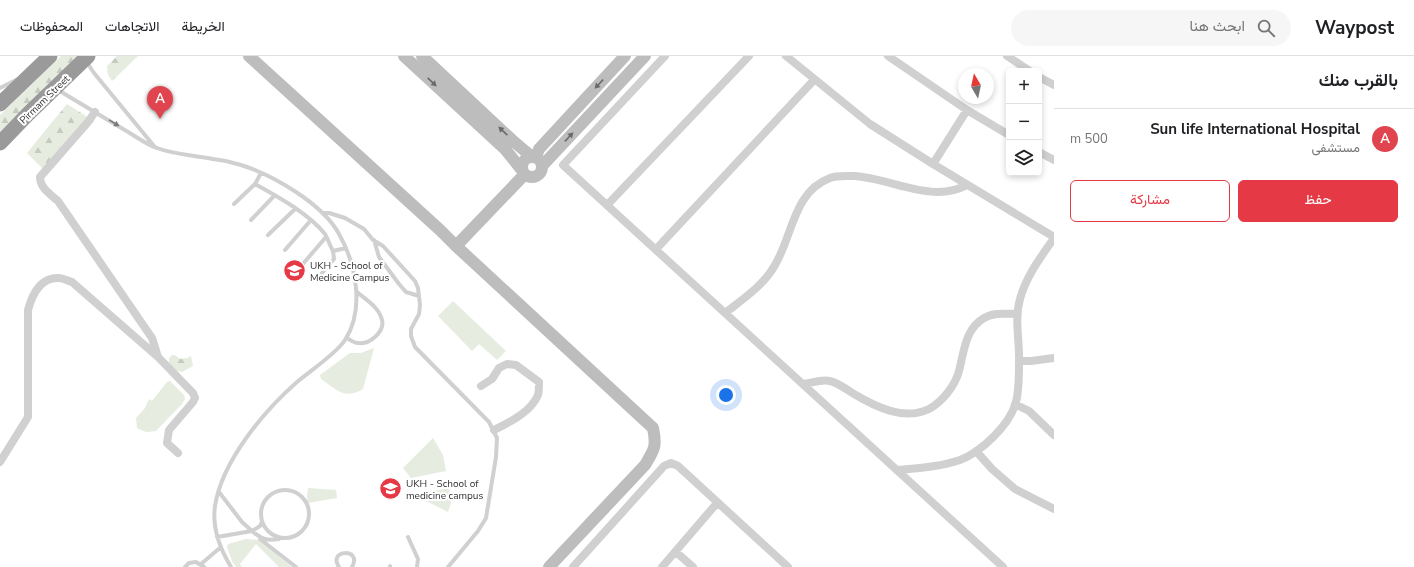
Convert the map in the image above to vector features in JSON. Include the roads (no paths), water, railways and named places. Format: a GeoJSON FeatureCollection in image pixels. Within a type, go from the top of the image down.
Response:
{"type":"FeatureCollection","features":[{"type":"Feature","properties":{"kind":"highway"},"geometry":{"type":"LineString","coordinates":[[0,104],[50,56]]}},
{"type":"Feature","properties":{"kind":"highway","name":"Pirmam Street"},"geometry":{"type":"LineString","coordinates":[[0,143],[86,58]]}},
{"type":"Feature","properties":{"kind":"street"},"geometry":{"type":"LineString","coordinates":[[249,56],[440,230],[653,428],[655,438],[654,449],[645,465],[549,567]]}},
{"type":"Feature","properties":{"kind":"street"},"geometry":{"type":"LineString","coordinates":[[404,56],[505,149],[523,172],[531,178],[540,173],[537,160],[539,149],[626,56]]}},
{"type":"Feature","properties":{"kind":"street"},"geometry":{"type":"LineString","coordinates":[[422,56],[512,140],[537,160]]}},
{"type":"Feature","properties":{"kind":"street"},"geometry":{"type":"LineString","coordinates":[[523,172],[521,165],[525,159],[537,160],[645,56]]}},
{"type":"Feature","properties":{"kind":"street"},"geometry":{"type":"LineString","coordinates":[[666,56],[563,165],[1003,567]]}},
{"type":"Feature","properties":{"kind":"street"},"geometry":{"type":"LineString","coordinates":[[610,202],[749,56]]}},
{"type":"Feature","properties":{"kind":"street"},"geometry":{"type":"LineString","coordinates":[[786,56],[870,124],[1054,238],[1026,282],[1019,300],[1017,314],[1019,361],[1018,387],[1015,404],[1000,430],[990,441],[961,459],[943,464],[897,470]]}},
{"type":"Feature","properties":{"kind":"street"},"geometry":{"type":"LineString","coordinates":[[888,56],[967,110],[1006,132]]}},
{"type":"Feature","properties":{"kind":"street"},"geometry":{"type":"LineString","coordinates":[[1007,56],[1025,68]]}},
{"type":"Feature","properties":{"kind":"street"},"geometry":{"type":"LineString","coordinates":[[1042,79],[1054,86]]}},
{"type":"Feature","properties":{"kind":"street"},"geometry":{"type":"LineString","coordinates":[[659,246],[814,80]]}},
{"type":"Feature","properties":{"kind":"street"},"geometry":{"type":"LineString","coordinates":[[933,164],[967,110]]}},
{"type":"Feature","properties":{"kind":"street"},"geometry":{"type":"LineString","coordinates":[[95,112],[40,177],[40,182],[42,187],[58,201],[152,338],[158,357]]}},
{"type":"Feature","properties":{"kind":"street"},"geometry":{"type":"LineString","coordinates":[[1042,154],[1054,160]]}},
{"type":"Feature","properties":{"kind":"street"},"geometry":{"type":"LineString","coordinates":[[456,246],[523,172]]}},
{"type":"Feature","properties":{"kind":"street"},"geometry":{"type":"LineString","coordinates":[[725,313],[763,282],[775,266],[784,248],[792,222],[802,201],[814,187],[825,180],[847,176],[866,176],[938,192],[958,190],[967,185]]}},
{"type":"Feature","properties":{"kind":"street"},"geometry":{"type":"LineString","coordinates":[[0,462],[28,418],[28,310],[32,296],[38,286],[48,279],[60,278],[72,282],[158,357],[193,393],[195,398],[193,402],[169,430],[167,443],[178,453]]}},
{"type":"Feature","properties":{"kind":"street"},"geometry":{"type":"LineString","coordinates":[[803,384],[822,380],[830,381],[872,404],[906,414],[929,409],[946,395],[952,385],[958,373],[969,333],[977,324],[985,317],[995,314],[1017,314]]}},
{"type":"Feature","properties":{"kind":"street"},"geometry":{"type":"LineString","coordinates":[[1019,361],[1054,358]]}},
{"type":"Feature","properties":{"kind":"street"},"geometry":{"type":"LineString","coordinates":[[481,386],[492,379],[499,368],[508,364],[516,365],[539,382],[538,394],[530,406],[510,422],[494,430]]}},
{"type":"Feature","properties":{"kind":"street"},"geometry":{"type":"LineString","coordinates":[[1015,404],[1029,411],[1054,435]]}},
{"type":"Feature","properties":{"kind":"street"},"geometry":{"type":"LineString","coordinates":[[976,451],[992,469],[1015,489],[1054,509]]}},
{"type":"Feature","properties":{"kind":"street"},"geometry":{"type":"LineString","coordinates":[[573,567],[666,464],[671,463],[676,464],[788,567]]}},
{"type":"Feature","properties":{"kind":"street"},"geometry":{"type":"LineString","coordinates":[[662,567],[717,503]]}},
{"type":"Feature","properties":{"kind":"street"},"geometry":{"type":"LineString","coordinates":[[676,552],[693,567]]}},
{"type":"Feature","properties":{"kind":"lane"},"geometry":{"type":"LineString","coordinates":[[86,58],[94,73],[156,148]]}},
{"type":"Feature","properties":{"kind":"lane"},"geometry":{"type":"LineString","coordinates":[[0,88],[31,73]]}},
{"type":"Feature","properties":{"kind":"lane"},"geometry":{"type":"LineString","coordinates":[[55,88],[156,148],[242,165],[280,182],[324,213],[339,233],[350,258],[357,291],[353,322],[345,342],[294,384],[270,408],[249,433],[225,474],[215,506],[217,537],[231,567]]}},
{"type":"Feature","properties":{"kind":"lane"},"geometry":{"type":"LineString","coordinates":[[234,204],[255,184],[261,173]]}},
{"type":"Feature","properties":{"kind":"lane"},"geometry":{"type":"LineString","coordinates":[[255,184],[275,195],[311,220],[326,237],[333,251],[334,259],[317,279]]}},
{"type":"Feature","properties":{"kind":"lane"},"geometry":{"type":"LineString","coordinates":[[251,220],[275,195]]}},
{"type":"Feature","properties":{"kind":"lane"},"geometry":{"type":"LineString","coordinates":[[268,235],[295,209]]}},
{"type":"Feature","properties":{"kind":"lane"},"geometry":{"type":"LineString","coordinates":[[324,213],[330,213],[345,218],[364,229],[374,240],[383,246],[415,281],[418,288],[420,305],[419,314],[411,329],[414,347],[489,422],[497,438],[496,457],[486,518],[478,531],[448,567]]}},
{"type":"Feature","properties":{"kind":"lane"},"geometry":{"type":"LineString","coordinates":[[285,250],[311,220]]}},
{"type":"Feature","properties":{"kind":"lane"},"geometry":{"type":"LineString","coordinates":[[302,265],[326,237]]}},
{"type":"Feature","properties":{"kind":"lane"},"geometry":{"type":"LineString","coordinates":[[374,240],[379,257],[399,284],[406,292],[419,296]]}},
{"type":"Feature","properties":{"kind":"lane"},"geometry":{"type":"LineString","coordinates":[[333,251],[346,248]]}},
{"type":"Feature","properties":{"kind":"lane"},"geometry":{"type":"LineString","coordinates":[[347,338],[358,343],[367,342],[377,335],[382,324],[382,320],[375,306],[357,291]]}},
{"type":"Feature","properties":{"kind":"lane"},"geometry":{"type":"LineString","coordinates":[[260,538],[274,540],[292,537],[300,533],[305,527],[309,519],[307,503],[302,496],[288,489],[273,492],[262,503],[260,511],[262,522],[268,532],[283,538]]}},
{"type":"Feature","properties":{"kind":"lane"},"geometry":{"type":"LineString","coordinates":[[219,492],[242,522],[296,567]]}},
{"type":"Feature","properties":{"kind":"lane"},"geometry":{"type":"LineString","coordinates":[[217,537],[252,531],[260,526],[262,522]]}},
{"type":"Feature","properties":{"kind":"lane"},"geometry":{"type":"LineString","coordinates":[[408,537],[418,559],[417,567]]}},
{"type":"Feature","properties":{"kind":"lane"},"geometry":{"type":"LineString","coordinates":[[185,567],[192,562],[202,566],[221,547]]}},
{"type":"Feature","properties":{"kind":"lane"},"geometry":{"type":"LineString","coordinates":[[339,567],[337,564],[337,559],[340,554],[348,553],[353,557],[354,562],[352,567]]}},
{"type":"Feature","properties":{"kind":"place","name":"Sun life International Hospital"},"geometry":{"type":"Point","coordinates":[160,119]}},
{"type":"Feature","properties":{"kind":"place","name":"UKH - School of Medicine Campus"},"geometry":{"type":"Point","coordinates":[294,271]}},
{"type":"Feature","properties":{"kind":"place","name":"UKH - School of medicine campus"},"geometry":{"type":"Point","coordinates":[391,489]}}]}
